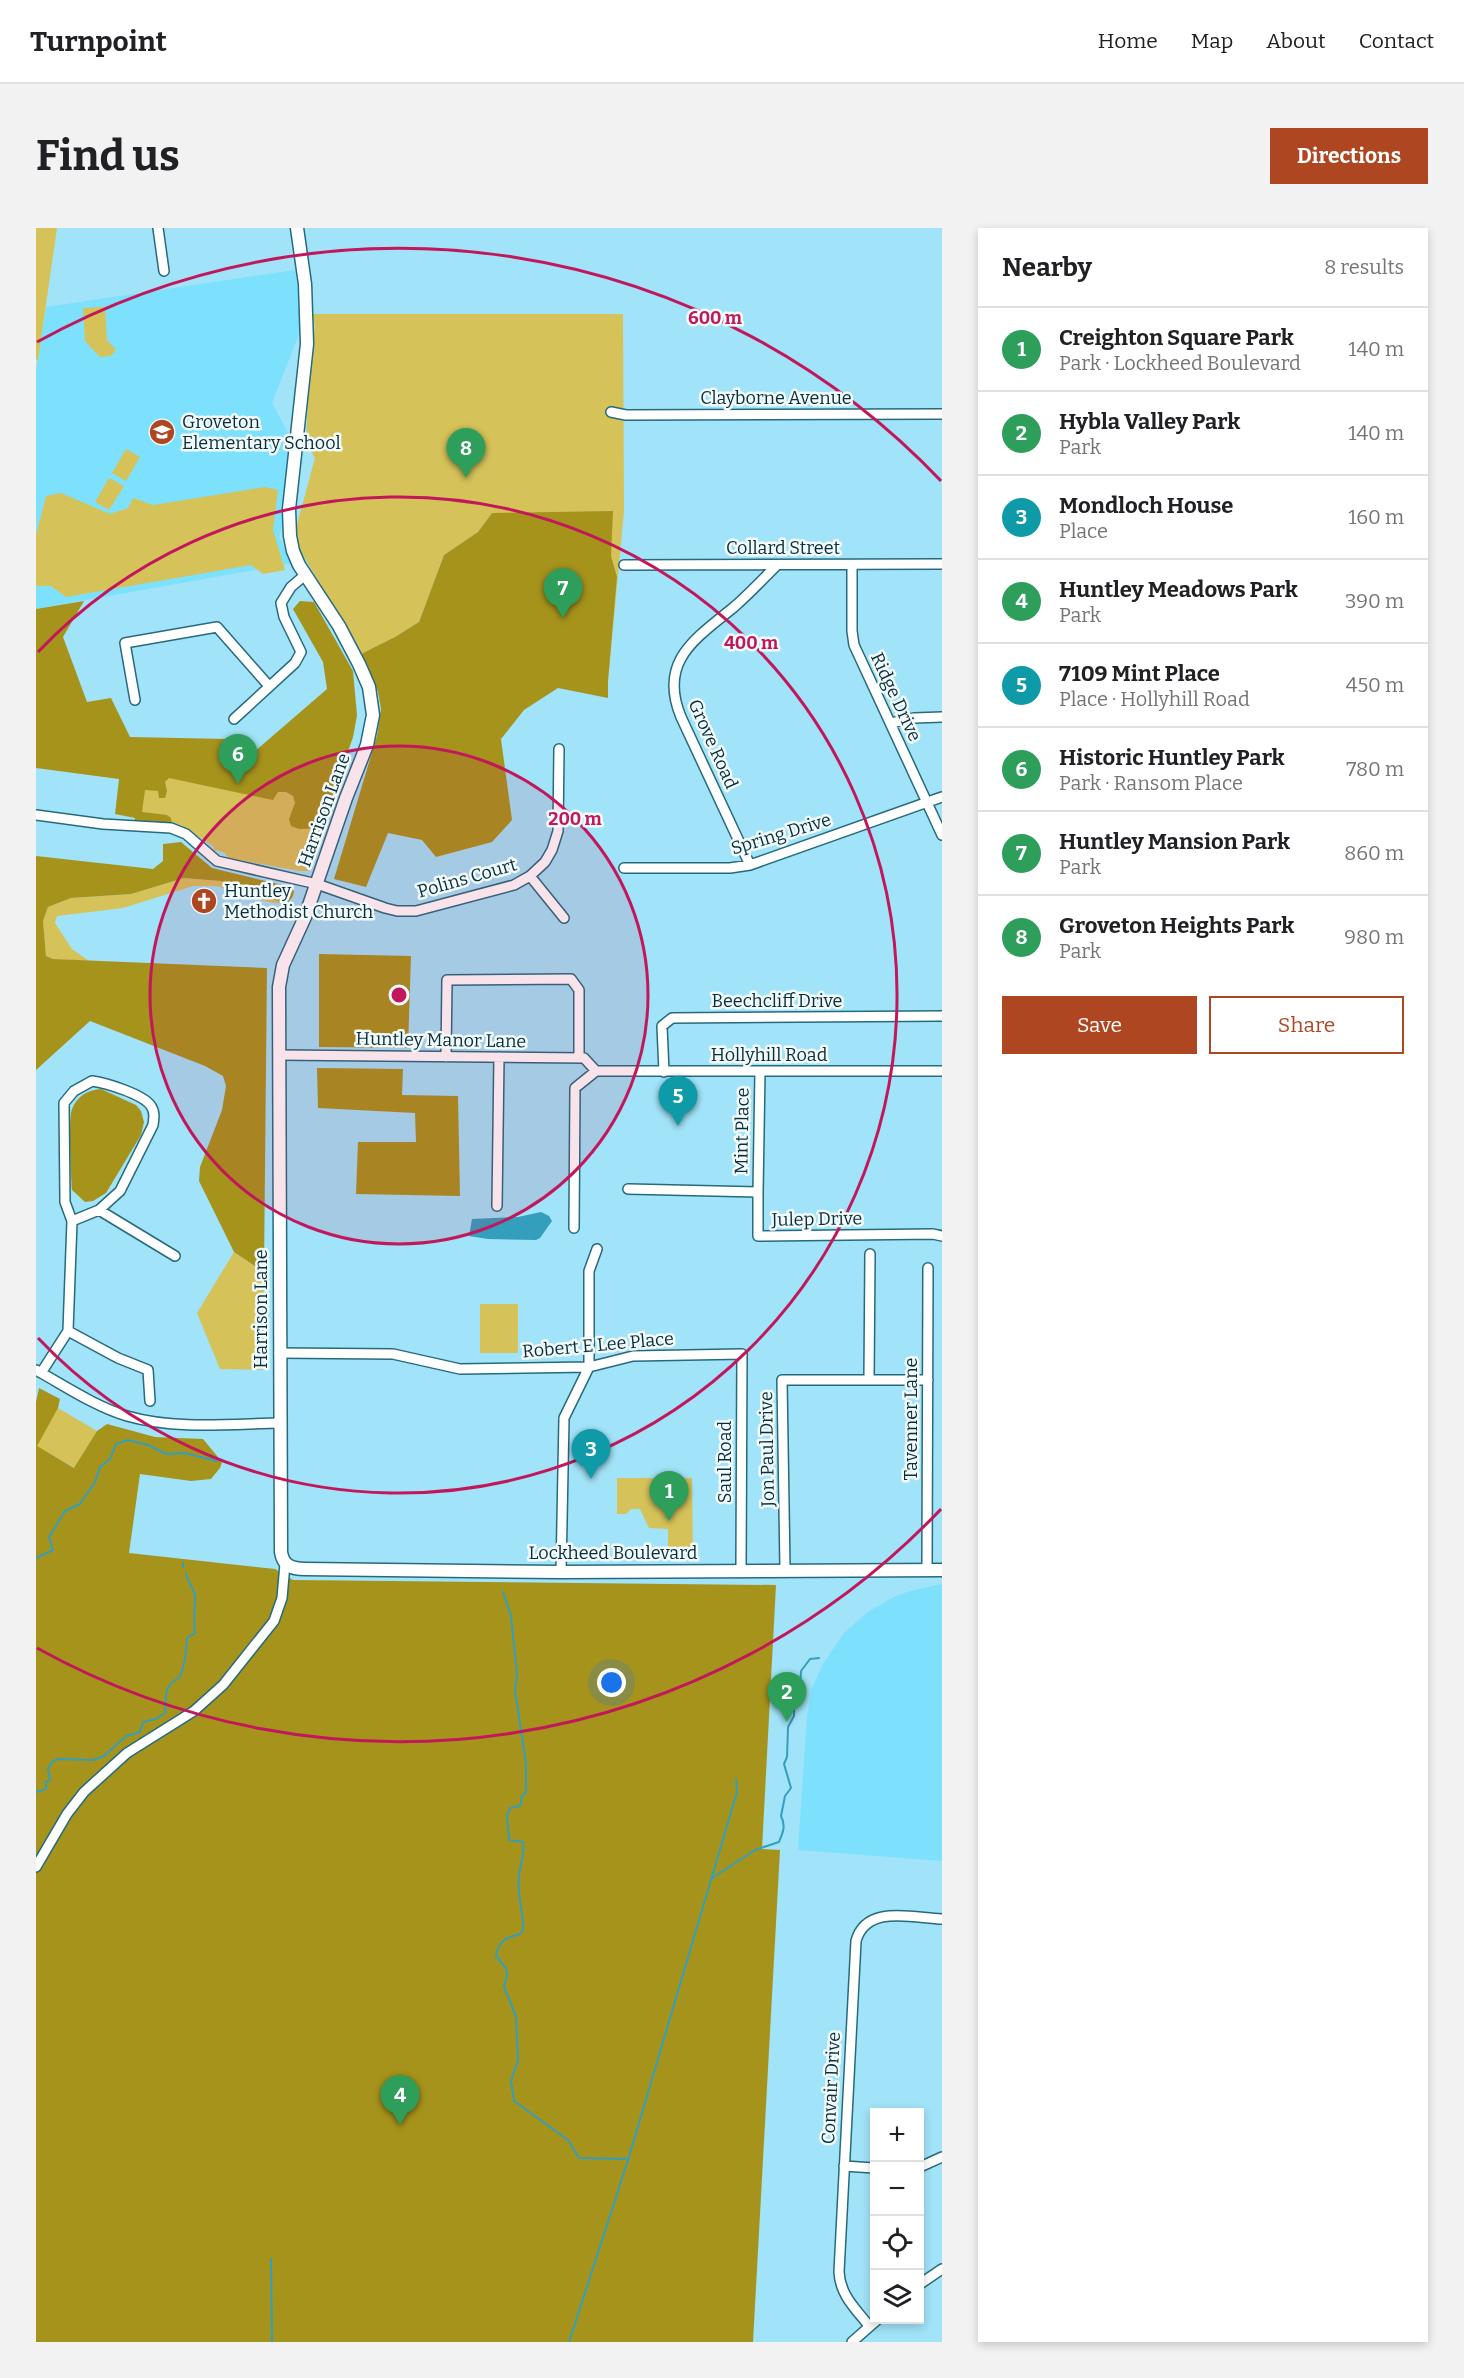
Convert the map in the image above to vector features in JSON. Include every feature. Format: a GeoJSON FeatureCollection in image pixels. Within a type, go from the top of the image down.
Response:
{"type":"FeatureCollection","features":[{"type":"Feature","properties":{"kind":"street"},"geometry":{"type":"LineString","coordinates":[[158,228],[164,272]]}},
{"type":"Feature","properties":{"kind":"street","name":"Harrison Lane"},"geometry":{"type":"LineString","coordinates":[[285,1564],[281,1552],[279,1353],[280,976],[317,884],[346,798],[367,745],[373,707],[369,687],[359,664],[339,626],[305,575],[293,551],[289,524],[307,344],[305,284],[297,228]]}},
{"type":"Feature","properties":{"kind":"street","name":"Clayborne Avenue"},"geometry":{"type":"LineString","coordinates":[[611,412],[626,415],[942,414]]}},
{"type":"Feature","properties":{"kind":"street","name":"Grove Road"},"geometry":{"type":"LineString","coordinates":[[750,865],[681,717],[675,702],[673,682],[676,668],[686,649],[748,595],[777,564]]}},
{"type":"Feature","properties":{"kind":"street","name":"Collard Street"},"geometry":{"type":"LineString","coordinates":[[624,565],[942,564]]}},
{"type":"Feature","properties":{"kind":"street","name":"Ridge Drive"},"geometry":{"type":"LineString","coordinates":[[852,565],[854,645],[942,835]]}},
{"type":"Feature","properties":{"kind":"street"},"geometry":{"type":"LineString","coordinates":[[234,719],[295,663],[301,652],[284,617],[281,603],[291,587],[305,575]]}},
{"type":"Feature","properties":{"kind":"street"},"geometry":{"type":"LineString","coordinates":[[135,700],[125,643],[217,627],[269,686]]}},
{"type":"Feature","properties":{"kind":"street"},"geometry":{"type":"LineString","coordinates":[[891,723],[914,718],[942,717]]}},
{"type":"Feature","properties":{"kind":"street","name":"Polins Court"},"geometry":{"type":"LineString","coordinates":[[36,815],[104,824],[171,828],[186,834],[217,861],[317,884],[385,908],[403,911],[423,909],[514,885],[530,876],[550,855],[558,831],[559,748]]}},
{"type":"Feature","properties":{"kind":"street","name":"Spring Drive"},"geometry":{"type":"LineString","coordinates":[[624,868],[730,868],[750,865],[942,797]]}},
{"type":"Feature","properties":{"kind":"street"},"geometry":{"type":"LineString","coordinates":[[530,876],[564,918]]}},
{"type":"Feature","properties":{"kind":"street"},"geometry":{"type":"LineString","coordinates":[[446,1057],[447,980],[571,979],[579,990],[579,1058],[584,1058],[596,1071],[575,1088],[574,1228]]}},
{"type":"Feature","properties":{"kind":"street","name":"Beechcliff Drive"},"geometry":{"type":"LineString","coordinates":[[664,1072],[662,1026],[672,1018],[942,1016]]}},
{"type":"Feature","properties":{"kind":"street","name":"Huntley Manor Lane"},"geometry":{"type":"LineString","coordinates":[[279,1055],[579,1058]]}},
{"type":"Feature","properties":{"kind":"street"},"geometry":{"type":"LineString","coordinates":[[498,1206],[499,1058]]}},
{"type":"Feature","properties":{"kind":"street","name":"Hollyhill Road"},"geometry":{"type":"LineString","coordinates":[[596,1071],[942,1071]]}},
{"type":"Feature","properties":{"kind":"street","name":"Mint Place"},"geometry":{"type":"LineString","coordinates":[[758,1192],[760,1071]]}},
{"type":"Feature","properties":{"kind":"street"},"geometry":{"type":"LineString","coordinates":[[72,1221],[99,1210],[120,1191],[153,1125],[154,1114],[151,1106],[144,1099],[108,1084],[92,1081],[74,1091],[64,1103],[65,1202],[72,1221],[68,1331],[39,1372],[111,1410],[151,1422],[174,1424],[280,1423]]}},
{"type":"Feature","properties":{"kind":"street","name":"Julep Drive"},"geometry":{"type":"LineString","coordinates":[[628,1189],[758,1192],[758,1236],[933,1234],[942,1236]]}},
{"type":"Feature","properties":{"kind":"street"},"geometry":{"type":"LineString","coordinates":[[99,1210],[175,1256]]}},
{"type":"Feature","properties":{"kind":"street"},"geometry":{"type":"LineString","coordinates":[[561,1572],[564,1418],[589,1366],[589,1271],[597,1249]]}},
{"type":"Feature","properties":{"kind":"street"},"geometry":{"type":"LineString","coordinates":[[869,1380],[870,1254]]}},
{"type":"Feature","properties":{"kind":"street","name":"Tavenner Lane"},"geometry":{"type":"LineString","coordinates":[[927,1570],[928,1268]]}},
{"type":"Feature","properties":{"kind":"street"},"geometry":{"type":"LineString","coordinates":[[68,1331],[118,1358],[148,1370],[150,1401]]}},
{"type":"Feature","properties":{"kind":"street","name":"Robert E Lee Place"},"geometry":{"type":"LineString","coordinates":[[279,1353],[393,1354],[460,1369],[589,1366],[633,1356],[742,1354]]}},
{"type":"Feature","properties":{"kind":"street","name":"Saul Road"},"geometry":{"type":"LineString","coordinates":[[741,1569],[742,1354]]}},
{"type":"Feature","properties":{"kind":"street","name":"Jon Paul Drive"},"geometry":{"type":"LineString","coordinates":[[784,1569],[782,1380],[928,1380]]}},
{"type":"Feature","properties":{"kind":"street"},"geometry":{"type":"LineString","coordinates":[[36,1867],[52,1838],[84,1792],[128,1753],[209,1699],[245,1659],[278,1613],[282,1598],[285,1564]]}},
{"type":"Feature","properties":{"kind":"street","name":"Lockheed Boulevard"},"geometry":{"type":"LineString","coordinates":[[285,1564],[292,1568],[305,1569],[561,1572],[741,1569],[942,1570]]}},
{"type":"Feature","properties":{"kind":"street","name":"Convair Drive"},"geometry":{"type":"LineString","coordinates":[[870,2320],[846,2297],[839,2280],[858,1933],[867,1921],[880,1916],[942,1919]]}},
{"type":"Feature","properties":{"kind":"street"},"geometry":{"type":"LineString","coordinates":[[924,2165],[942,2157]]}},
{"type":"Feature","properties":{"kind":"street"},"geometry":{"type":"LineString","coordinates":[[844,2166],[870,2168]]}},
{"type":"Feature","properties":{"kind":"street"},"geometry":{"type":"LineString","coordinates":[[924,2281],[942,2269]]}},
{"type":"Feature","properties":{"kind":"street"},"geometry":{"type":"LineString","coordinates":[[852,2342],[872,2324]]}},
{"type":"Feature","properties":{"kind":"shaded area"},"geometry":{"type":"Polygon","coordinates":[[[36,228],[57,228],[38,360],[36,359],[36,228]]]}},
{"type":"Feature","properties":{"kind":"shaded area","name":"Groveton Elementary School"},"geometry":{"type":"Polygon","coordinates":[[[295,270],[303,324],[272,403],[303,460],[279,537],[294,563],[36,609],[36,371],[46,307],[295,270]]]}},
{"type":"Feature","properties":{"kind":"shaded area"},"geometry":{"type":"Polygon","coordinates":[[[105,307],[107,340],[116,350],[111,356],[100,357],[85,341],[83,308],[105,307]]]}},
{"type":"Feature","properties":{"kind":"shaded area"},"geometry":{"type":"Polygon","coordinates":[[[312,314],[623,314],[624,511],[608,681],[497,513],[492,513],[478,532],[444,555],[419,622],[361,654],[296,543],[296,528],[315,458],[306,442],[311,335],[315,328],[312,314]]]}},
{"type":"Feature","properties":{"kind":"shaded area"},"geometry":{"type":"Polygon","coordinates":[[[126,449],[140,457],[126,481],[112,473],[126,449]]]}},
{"type":"Feature","properties":{"kind":"shaded area"},"geometry":{"type":"Polygon","coordinates":[[[109,478],[124,486],[109,510],[95,502],[109,478]]]}},
{"type":"Feature","properties":{"kind":"shaded area"},"geometry":{"type":"Polygon","coordinates":[[[265,487],[278,490],[273,530],[285,570],[263,574],[251,565],[66,597],[51,586],[36,586],[36,535],[46,496],[61,493],[110,514],[128,508],[133,498],[153,505],[265,487]]]}},
{"type":"Feature","properties":{"kind":"shaded area"},"geometry":{"type":"Polygon","coordinates":[[[613,511],[611,556],[617,577],[608,698],[558,688],[524,710],[501,739],[512,820],[492,842],[436,857],[422,840],[388,833],[366,887],[334,879],[377,736],[381,709],[378,692],[361,654],[419,622],[444,555],[478,532],[492,513],[613,511]]]}},
{"type":"Feature","properties":{"kind":"shaded area"},"geometry":{"type":"Polygon","coordinates":[[[84,601],[63,637],[87,702],[111,698],[130,737],[227,739],[247,758],[327,689],[323,662],[293,609],[300,601],[314,602],[353,671],[357,715],[353,737],[321,828],[299,829],[291,826],[289,819],[295,803],[293,796],[286,792],[278,792],[273,800],[169,778],[165,782],[167,791],[165,798],[159,798],[158,791],[145,790],[142,812],[167,815],[171,818],[172,824],[134,821],[135,818],[115,814],[119,779],[36,768],[36,609],[84,601]]]}},
{"type":"Feature","properties":{"kind":"shaded area"},"geometry":{"type":"Polygon","coordinates":[[[357,715],[353,737],[321,828],[325,828],[308,871],[228,858],[225,853],[213,851],[214,847],[181,825],[135,818],[142,761],[273,771],[357,715]]]}},
{"type":"Feature","properties":{"kind":"shaded area"},"geometry":{"type":"Polygon","coordinates":[[[181,842],[212,868],[286,886],[294,891],[293,896],[287,904],[221,881],[184,878],[131,894],[71,898],[48,907],[43,921],[46,956],[53,959],[267,968],[264,1269],[255,1266],[234,1252],[199,1181],[200,1167],[222,1110],[226,1086],[223,1076],[205,1066],[90,1021],[36,1070],[36,856],[153,869],[163,861],[163,844],[181,842]]]}},
{"type":"Feature","properties":{"kind":"shaded area"},"geometry":{"type":"Polygon","coordinates":[[[184,878],[221,881],[287,904],[269,902],[217,886],[193,886],[123,908],[57,916],[55,923],[72,949],[89,961],[53,959],[46,956],[43,921],[48,907],[71,898],[131,894],[184,878]]]}},
{"type":"Feature","properties":{"kind":"shaded area"},"geometry":{"type":"Polygon","coordinates":[[[319,954],[411,956],[408,1048],[319,1047],[319,954]]]}},
{"type":"Feature","properties":{"kind":"shaded area"},"geometry":{"type":"Polygon","coordinates":[[[317,1068],[403,1069],[402,1095],[458,1096],[460,1196],[356,1194],[358,1142],[416,1142],[415,1113],[318,1108],[317,1068]]]}},
{"type":"Feature","properties":{"kind":"shaded area"},"geometry":{"type":"Polygon","coordinates":[[[101,1089],[136,1105],[141,1111],[144,1122],[141,1135],[106,1193],[93,1201],[85,1202],[72,1190],[71,1115],[74,1104],[80,1097],[87,1092],[101,1089]]]}},
{"type":"Feature","properties":{"kind":"shaded area"},"geometry":{"type":"Polygon","coordinates":[[[541,1212],[549,1216],[552,1221],[536,1240],[488,1239],[469,1236],[472,1219],[518,1217],[541,1212]]]}},
{"type":"Feature","properties":{"kind":"shaded area"},"geometry":{"type":"Polygon","coordinates":[[[234,1252],[255,1266],[264,1269],[263,1370],[220,1369],[197,1313],[234,1252]]]}},
{"type":"Feature","properties":{"kind":"shaded area"},"geometry":{"type":"Polygon","coordinates":[[[480,1304],[518,1304],[518,1353],[480,1353],[480,1304]]]}},
{"type":"Feature","properties":{"kind":"shaded area"},"geometry":{"type":"Polygon","coordinates":[[[39,1388],[60,1399],[58,1408],[37,1446],[74,1468],[97,1431],[107,1424],[155,1437],[203,1439],[222,1462],[211,1479],[191,1481],[140,1474],[129,1553],[275,1569],[293,1580],[776,1585],[762,1849],[780,1850],[753,2342],[36,2342],[36,1402],[39,1388]]]}},
{"type":"Feature","properties":{"kind":"shaded area"},"geometry":{"type":"Polygon","coordinates":[[[58,1408],[97,1431],[75,1468],[36,1446],[58,1408]]]}},
{"type":"Feature","properties":{"kind":"shaded area"},"geometry":{"type":"Polygon","coordinates":[[[617,1478],[692,1478],[693,1555],[664,1555],[665,1548],[668,1547],[668,1529],[649,1528],[640,1509],[631,1509],[626,1514],[617,1514],[617,1478]]]}},
{"type":"Feature","properties":{"kind":"shaded area"},"geometry":{"type":"Polygon","coordinates":[[[942,1584],[942,1861],[798,1850],[807,1717],[812,1688],[823,1664],[844,1633],[868,1612],[894,1597],[942,1584]]]}},
{"type":"Feature","properties":{"kind":"waterway"},"geometry":{"type":"LineString","coordinates":[[36,1558],[53,1550],[49,1537],[65,1511],[80,1504],[95,1482],[100,1467],[110,1459],[116,1444],[128,1440],[148,1445],[166,1454],[184,1453],[217,1461]]}},
{"type":"Feature","properties":{"kind":"waterway"},"geometry":{"type":"LineString","coordinates":[[36,1792],[46,1789],[46,1782],[50,1780],[48,1769],[52,1762],[57,1759],[93,1760],[104,1756],[126,1736],[140,1732],[143,1722],[156,1719],[165,1713],[168,1688],[180,1677],[185,1660],[187,1638],[195,1633],[195,1594],[186,1573]]}},
{"type":"Feature","properties":{"kind":"waterway"},"geometry":{"type":"LineString","coordinates":[[503,1592],[511,1616],[517,1674],[515,1690],[526,1764],[526,1792],[522,1796],[520,1806],[510,1808],[507,1816],[509,1840],[523,1842],[518,1883],[523,1930],[520,1934],[504,1940],[496,1956],[506,1968],[504,1987],[516,2016],[518,2060],[511,2081],[514,2101],[568,2140],[579,2158],[628,2159]]}},
{"type":"Feature","properties":{"kind":"waterway"},"geometry":{"type":"LineString","coordinates":[[712,1878],[755,1850],[779,1842],[783,1829],[781,1816],[785,1796],[791,1788],[784,1764],[787,1757],[788,1727],[794,1716],[794,1700],[800,1688],[801,1671],[810,1659],[819,1658]]}},
{"type":"Feature","properties":{"kind":"waterway"},"geometry":{"type":"LineString","coordinates":[[569,2342],[628,2160],[737,1792],[736,1779]]}},
{"type":"Feature","properties":{"kind":"waterway"},"geometry":{"type":"LineString","coordinates":[[271,2259],[272,2342]]}},
{"type":"Feature","properties":{"kind":"place","name":"Groveton Elementary School"},"geometry":{"type":"Point","coordinates":[162,432]}},
{"type":"Feature","properties":{"kind":"place","name":"Groveton Heights Park"},"geometry":{"type":"Point","coordinates":[466,478]}},
{"type":"Feature","properties":{"kind":"place","name":"Huntley Mansion Park"},"geometry":{"type":"Point","coordinates":[563,618]}},
{"type":"Feature","properties":{"kind":"place","name":"Historic Huntley Park"},"geometry":{"type":"Point","coordinates":[238,784]}},
{"type":"Feature","properties":{"kind":"place","name":"Huntley Methodist Church"},"geometry":{"type":"Point","coordinates":[204,901]}},
{"type":"Feature","properties":{"kind":"place","name":"7109 Mint Place"},"geometry":{"type":"Point","coordinates":[678,1126]}},
{"type":"Feature","properties":{"kind":"place","name":"Mondloch House"},"geometry":{"type":"Point","coordinates":[591,1479]}},
{"type":"Feature","properties":{"kind":"place","name":"Creighton Square Park"},"geometry":{"type":"Point","coordinates":[669,1521]}},
{"type":"Feature","properties":{"kind":"place","name":"Hybla Valley Park"},"geometry":{"type":"Point","coordinates":[787,1722]}},
{"type":"Feature","properties":{"kind":"place","name":"Huntley Meadows Park"},"geometry":{"type":"Point","coordinates":[400,2125]}}]}
